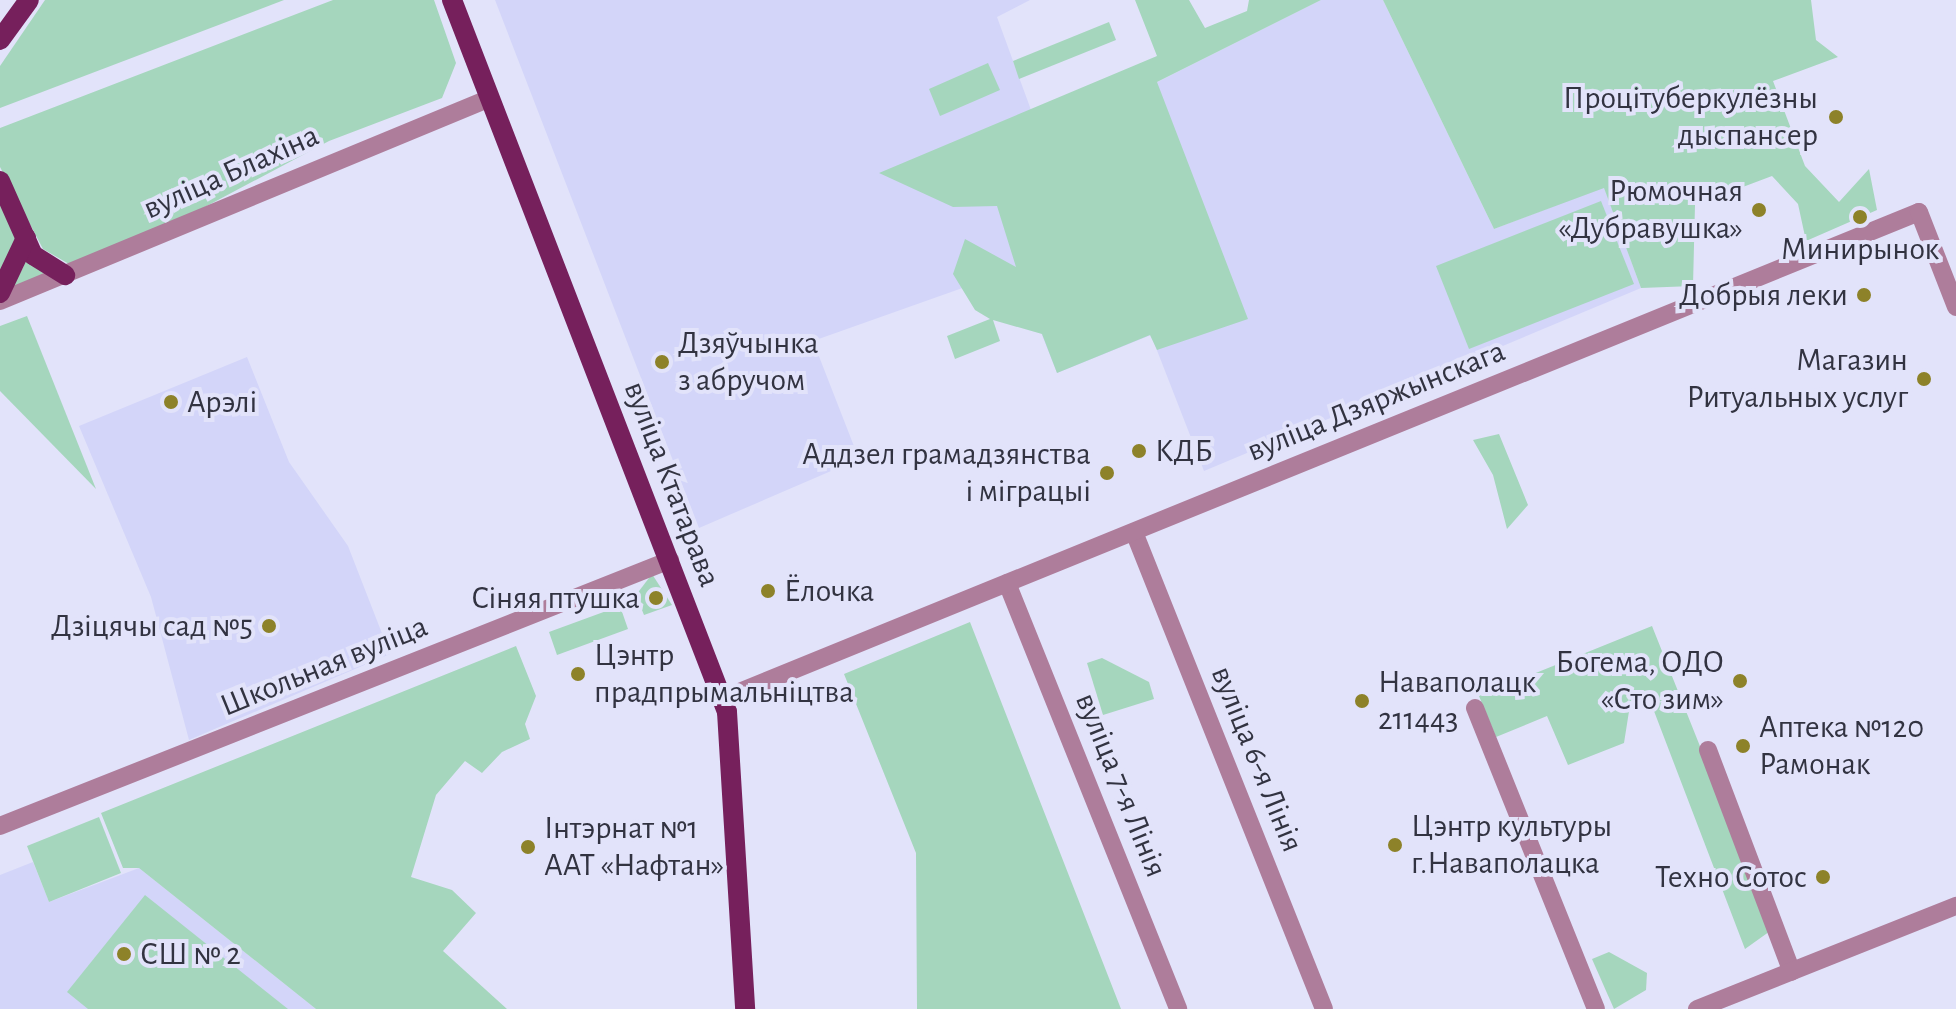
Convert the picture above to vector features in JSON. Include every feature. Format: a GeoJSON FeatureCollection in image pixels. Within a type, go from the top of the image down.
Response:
{"type":"FeatureCollection","features":[{"type":"Feature","properties":{"kind":"main road"},"geometry":{"type":"LineString","coordinates":[[0,40],[29,0]]}},
{"type":"Feature","properties":{"kind":"main road","name":"вуліца Ктатарава"},"geometry":{"type":"LineString","coordinates":[[452,0],[722,699],[734,760],[745,1009]]}},
{"type":"Feature","properties":{"kind":"main road"},"geometry":{"type":"LineString","coordinates":[[0,181],[26,238],[47,269],[65,275]]}},
{"type":"Feature","properties":{"kind":"main road"},"geometry":{"type":"LineString","coordinates":[[0,293],[26,238]]}},
{"type":"Feature","properties":{"kind":"street","name":"вуліца Блахіна"},"geometry":{"type":"LineString","coordinates":[[0,301],[488,99]]}},
{"type":"Feature","properties":{"kind":"street","name":"вуліца Дзяржынскага"},"geometry":{"type":"LineString","coordinates":[[722,699],[1919,212],[1956,307]]}},
{"type":"Feature","properties":{"kind":"street","name":"вуліца 6-я Лінія"},"geometry":{"type":"LineString","coordinates":[[1134,532],[1324,1009]]}},
{"type":"Feature","properties":{"kind":"street","name":"Школьная вуліца"},"geometry":{"type":"LineString","coordinates":[[0,826],[670,560]]}},
{"type":"Feature","properties":{"kind":"street","name":"вуліца 7-я Лінія"},"geometry":{"type":"LineString","coordinates":[[1007,583],[1178,1009]]}},
{"type":"Feature","properties":{"kind":"street"},"geometry":{"type":"LineString","coordinates":[[1475,708],[1596,1009]]}},
{"type":"Feature","properties":{"kind":"street"},"geometry":{"type":"LineString","coordinates":[[1708,750],[1792,972]]}},
{"type":"Feature","properties":{"kind":"street"},"geometry":{"type":"LineString","coordinates":[[1697,1009],[1956,906]]}},
{"type":"Feature","properties":{"kind":"shaded area"},"geometry":{"type":"Polygon","coordinates":[[[495,0],[1030,0],[997,17],[1042,140],[1321,0],[1383,0],[1494,229],[1604,187],[1641,288],[1204,471],[1151,335],[1057,373],[1016,269],[813,341],[859,459],[699,528],[495,0]]]}},
{"type":"Feature","properties":{"kind":"shaded area","name":"Дзіцячы сад №5"},"geometry":{"type":"Polygon","coordinates":[[[247,357],[289,462],[348,546],[390,654],[189,740],[151,597],[79,426],[247,357]]]}},
{"type":"Feature","properties":{"kind":"shaded area","name":"СШ № 2"},"geometry":{"type":"Polygon","coordinates":[[[33,862],[49,902],[139,868],[316,1009],[0,1009],[0,875],[33,862]]]}},
{"type":"Feature","properties":{"kind":"green space"},"geometry":{"type":"Polygon","coordinates":[[[45,0],[284,0],[0,108],[0,66],[45,0]]]}},
{"type":"Feature","properties":{"kind":"green space"},"geometry":{"type":"Polygon","coordinates":[[[333,0],[434,0],[456,63],[442,98],[329,141],[188,216],[69,264],[43,249],[0,167],[0,128],[333,0]]]}},
{"type":"Feature","properties":{"kind":"green space"},"geometry":{"type":"Polygon","coordinates":[[[1135,0],[1189,0],[1205,28],[1247,11],[1249,0],[1321,0],[1157,82],[1248,319],[1157,350],[1150,335],[1057,373],[1042,334],[993,320],[1000,341],[955,359],[947,336],[990,319],[975,310],[953,274],[965,239],[1016,267],[997,206],[953,207],[879,173],[1157,56],[1135,0]]]}},
{"type":"Feature","properties":{"kind":"green space"},"geometry":{"type":"Polygon","coordinates":[[[1383,0],[1811,0],[1816,40],[1838,57],[1773,81],[1805,166],[1839,202],[1869,169],[1877,210],[1806,241],[1798,204],[1772,176],[1695,205],[1693,286],[1641,288],[1604,188],[1494,229],[1383,0]]]}},
{"type":"Feature","properties":{"kind":"green space"},"geometry":{"type":"Polygon","coordinates":[[[1109,22],[1116,40],[1019,79],[1013,61],[1109,22]]]}},
{"type":"Feature","properties":{"kind":"green space"},"geometry":{"type":"Polygon","coordinates":[[[988,63],[1000,90],[940,116],[929,89],[988,63]]]}},
{"type":"Feature","properties":{"kind":"green space"},"geometry":{"type":"Polygon","coordinates":[[[0,190],[17,237],[0,282],[0,190]]]}},
{"type":"Feature","properties":{"kind":"green space"},"geometry":{"type":"Polygon","coordinates":[[[1601,201],[1634,284],[1469,349],[1436,266],[1601,201]]]}},
{"type":"Feature","properties":{"kind":"green space"},"geometry":{"type":"Polygon","coordinates":[[[27,255],[46,276],[10,289],[23,268],[27,255]]]}},
{"type":"Feature","properties":{"kind":"green space"},"geometry":{"type":"Polygon","coordinates":[[[27,316],[96,489],[0,391],[0,326],[27,316]]]}},
{"type":"Feature","properties":{"kind":"green space"},"geometry":{"type":"Polygon","coordinates":[[[1499,434],[1528,505],[1507,529],[1493,475],[1473,440],[1499,434]]]}},
{"type":"Feature","properties":{"kind":"green space"},"geometry":{"type":"Polygon","coordinates":[[[652,574],[672,605],[644,615],[636,595],[652,574]]]}},
{"type":"Feature","properties":{"kind":"green space"},"geometry":{"type":"Polygon","coordinates":[[[620,606],[628,629],[557,655],[549,632],[620,606]]]}},
{"type":"Feature","properties":{"kind":"green space"},"geometry":{"type":"Polygon","coordinates":[[[970,622],[1121,1009],[917,1009],[916,853],[844,674],[970,622]]]}},
{"type":"Feature","properties":{"kind":"green space"},"geometry":{"type":"Polygon","coordinates":[[[1652,626],[1773,929],[1745,949],[1649,698],[1630,705],[1624,743],[1568,765],[1547,716],[1496,737],[1479,696],[1652,626]]]}},
{"type":"Feature","properties":{"kind":"green space"},"geometry":{"type":"Polygon","coordinates":[[[516,646],[536,696],[525,724],[530,739],[502,752],[482,773],[465,761],[436,795],[411,877],[452,890],[476,913],[443,951],[507,1009],[316,1009],[139,868],[123,868],[101,813],[516,646]]]}},
{"type":"Feature","properties":{"kind":"green space"},"geometry":{"type":"Polygon","coordinates":[[[1102,658],[1149,682],[1154,699],[1103,715],[1087,663],[1102,658]]]}},
{"type":"Feature","properties":{"kind":"green space"},"geometry":{"type":"Polygon","coordinates":[[[99,817],[121,873],[49,902],[27,846],[99,817]]]}},
{"type":"Feature","properties":{"kind":"green space"},"geometry":{"type":"Polygon","coordinates":[[[145,895],[288,1009],[88,1009],[67,992],[145,895]]]}},
{"type":"Feature","properties":{"kind":"green space"},"geometry":{"type":"Polygon","coordinates":[[[1609,952],[1647,973],[1646,990],[1614,1009],[1592,959],[1609,952]]]}},
{"type":"Feature","properties":{"kind":"place","name":"Процітуберкулёзны дыспансер"},"geometry":{"type":"Point","coordinates":[1836,117]}},
{"type":"Feature","properties":{"kind":"place","name":"Рюмочная «Дубравушка»"},"geometry":{"type":"Point","coordinates":[1759,210]}},
{"type":"Feature","properties":{"kind":"place","name":"Минирынок"},"geometry":{"type":"Point","coordinates":[1860,217]}},
{"type":"Feature","properties":{"kind":"place","name":"Добрыя леки"},"geometry":{"type":"Point","coordinates":[1864,295]}},
{"type":"Feature","properties":{"kind":"place","name":"Дзяўчынка з абручом"},"geometry":{"type":"Point","coordinates":[662,362]}},
{"type":"Feature","properties":{"kind":"place","name":"Магазин Ритуальных услуг"},"geometry":{"type":"Point","coordinates":[1924,379]}},
{"type":"Feature","properties":{"kind":"place","name":"Арэлі"},"geometry":{"type":"Point","coordinates":[171,402]}},
{"type":"Feature","properties":{"kind":"place","name":"КДБ"},"geometry":{"type":"Point","coordinates":[1139,451]}},
{"type":"Feature","properties":{"kind":"place","name":"Аддзел грамадзянства і міграцыі"},"geometry":{"type":"Point","coordinates":[1107,473]}},
{"type":"Feature","properties":{"kind":"place","name":"Ёлочка"},"geometry":{"type":"Point","coordinates":[768,591]}},
{"type":"Feature","properties":{"kind":"place","name":"Сіняя птушка"},"geometry":{"type":"Point","coordinates":[656,598]}},
{"type":"Feature","properties":{"kind":"place","name":"Дзіцячы сад №5"},"geometry":{"type":"Point","coordinates":[269,626]}},
{"type":"Feature","properties":{"kind":"place","name":"Цэнтр прадпрымальніцтва"},"geometry":{"type":"Point","coordinates":[578,674]}},
{"type":"Feature","properties":{"kind":"place","name":"Богема, ОДО «Сто зим»"},"geometry":{"type":"Point","coordinates":[1740,681]}},
{"type":"Feature","properties":{"kind":"place","name":"Наваполацк 211443"},"geometry":{"type":"Point","coordinates":[1362,701]}},
{"type":"Feature","properties":{"kind":"place","name":"Аптека №120 Рамонак"},"geometry":{"type":"Point","coordinates":[1743,746]}},
{"type":"Feature","properties":{"kind":"place","name":"Цэнтр культуры г.Наваполацка"},"geometry":{"type":"Point","coordinates":[1395,845]}},
{"type":"Feature","properties":{"kind":"place","name":"Інтэрнат №1 ААТ «Нафтан»"},"geometry":{"type":"Point","coordinates":[528,847]}},
{"type":"Feature","properties":{"kind":"place","name":"Техно Сотос"},"geometry":{"type":"Point","coordinates":[1823,877]}},
{"type":"Feature","properties":{"kind":"place","name":"СШ № 2"},"geometry":{"type":"Point","coordinates":[124,954]}}]}
